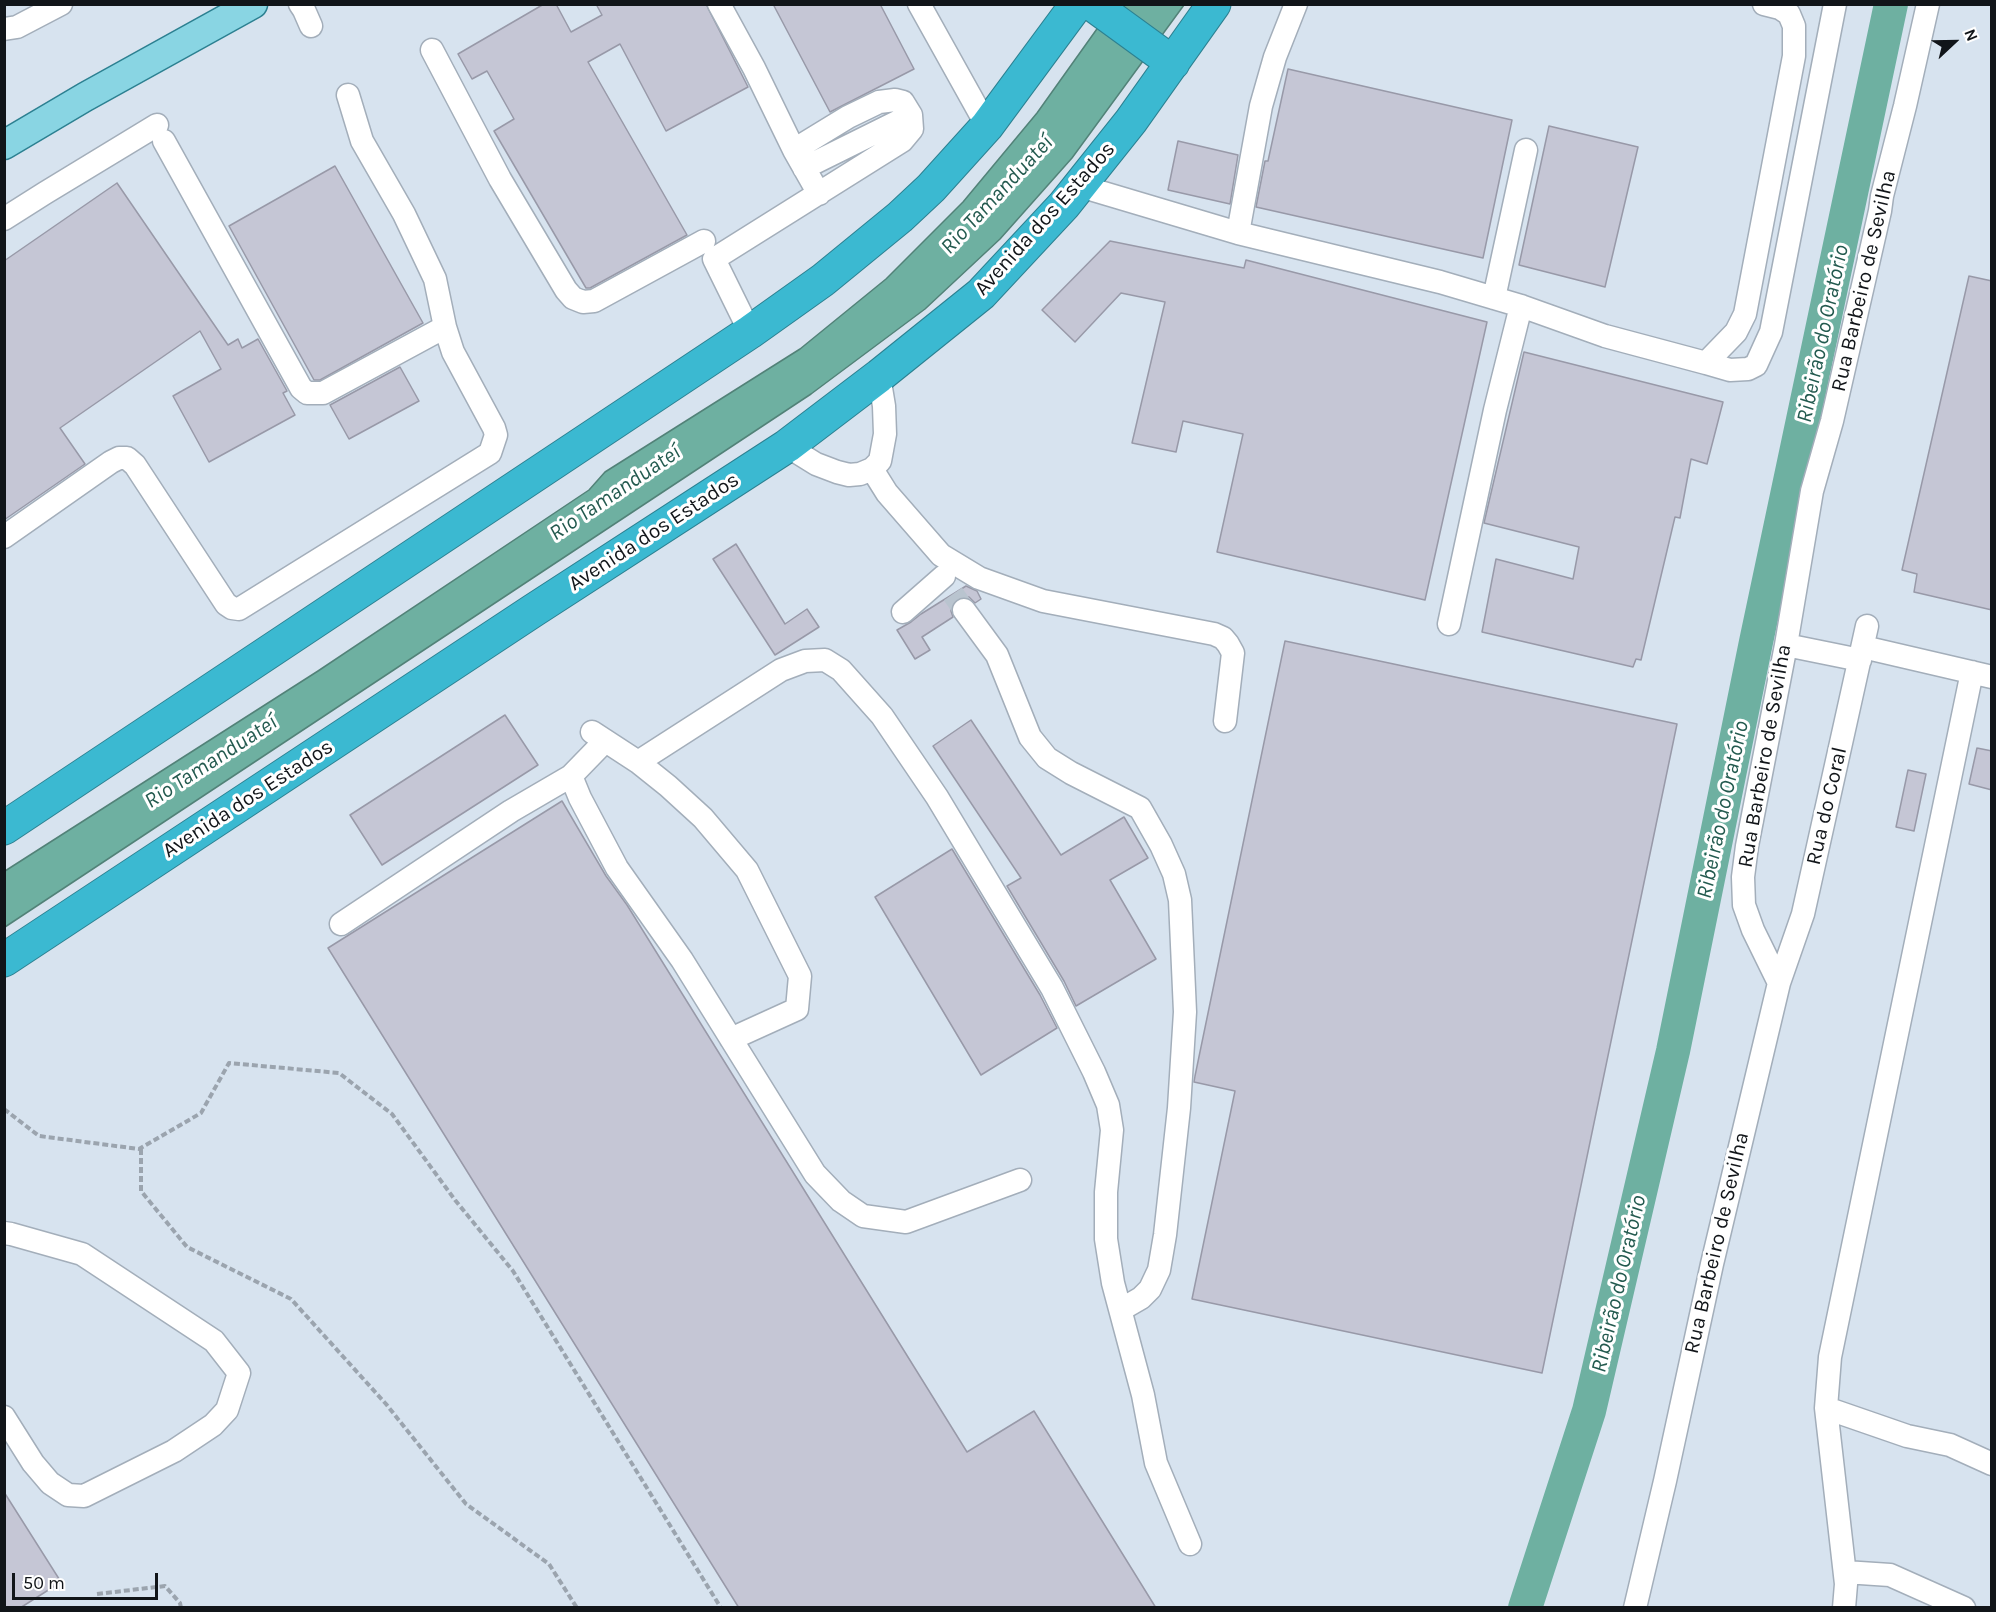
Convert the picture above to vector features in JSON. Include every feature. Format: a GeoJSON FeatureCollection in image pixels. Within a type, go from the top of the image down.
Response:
{"type":"FeatureCollection","features":[{"type":"Feature","properties":{"kind":"highway","name":"Avenida dos Estados"},"geometry":{"type":"LineString","coordinates":[[4,960],[787,446],[879,376],[981,294],[1080,186],[1164,56],[1214,4]]}},
{"type":"Feature","properties":{"kind":"highway"},"geometry":{"type":"LineString","coordinates":[[4,828],[750,332],[823,280],[900,217],[930,188],[987,126],[1090,6],[1164,56]]}},
{"type":"Feature","properties":{"kind":"main road"},"geometry":{"type":"LineString","coordinates":[[4,145],[85,97],[253,4]]}},
{"type":"Feature","properties":{"kind":"street"},"geometry":{"type":"LineString","coordinates":[[4,29],[17,27],[61,4]]}},
{"type":"Feature","properties":{"kind":"street"},"geometry":{"type":"LineString","coordinates":[[300,4],[311,26]]}},
{"type":"Feature","properties":{"kind":"street"},"geometry":{"type":"LineString","coordinates":[[719,4],[819,194]]}},
{"type":"Feature","properties":{"kind":"street"},"geometry":{"type":"LineString","coordinates":[[919,4],[987,126]]}},
{"type":"Feature","properties":{"kind":"street"},"geometry":{"type":"LineString","coordinates":[[1238,233],[1261,106],[1275,57],[1296,4]]}},
{"type":"Feature","properties":{"kind":"street"},"geometry":{"type":"LineString","coordinates":[[1706,363],[1737,332],[1744,315],[1794,56],[1794,26],[1789,14],[1780,8],[1764,4]]}},
{"type":"Feature","properties":{"kind":"street"},"geometry":{"type":"LineString","coordinates":[[1080,186],[1238,233],[1494,298],[1605,336],[1730,370],[1748,369],[1756,365],[1771,332],[1835,4]]}},
{"type":"Feature","properties":{"kind":"street","name":"Rua Barbeiro de Sevilha"},"geometry":{"type":"LineString","coordinates":[[1635,1608],[1779,983],[1747,914],[1743,890],[1749,830],[1786,645],[1812,491],[1832,421],[1928,4]]}},
{"type":"Feature","properties":{"kind":"street"},"geometry":{"type":"LineString","coordinates":[[432,50],[500,179],[573,298],[583,302],[594,301],[704,241]]}},
{"type":"Feature","properties":{"kind":"street"},"geometry":{"type":"LineString","coordinates":[[4,537],[111,462],[119,458],[127,458],[135,465],[226,604],[239,609],[490,453],[496,435],[494,428],[453,352],[435,279],[404,214],[362,141],[348,95]]}},
{"type":"Feature","properties":{"kind":"street"},"geometry":{"type":"LineString","coordinates":[[750,332],[714,260],[902,141],[912,129],[911,115],[799,159]]}},
{"type":"Feature","properties":{"kind":"street"},"geometry":{"type":"LineString","coordinates":[[4,219],[45,193],[161,133],[301,388],[307,393],[323,393],[445,327]]}},
{"type":"Feature","properties":{"kind":"street"},"geometry":{"type":"LineString","coordinates":[[1494,298],[1526,150]]}},
{"type":"Feature","properties":{"kind":"street"},"geometry":{"type":"LineString","coordinates":[[1449,624],[1521,306]]}},
{"type":"Feature","properties":{"kind":"street"},"geometry":{"type":"LineString","coordinates":[[787,446],[816,464],[837,472],[849,475],[860,474],[872,469],[880,461],[885,434],[884,406],[879,376]]}},
{"type":"Feature","properties":{"kind":"street"},"geometry":{"type":"LineString","coordinates":[[872,469],[997,655],[1030,737],[1047,758],[1071,773],[1140,808],[1161,844],[1174,874],[1180,900],[1185,1012],[1179,1108],[1163,1246],[1160,1270],[1150,1289],[1141,1298],[1122,1310]]}},
{"type":"Feature","properties":{"kind":"street"},"geometry":{"type":"LineString","coordinates":[[903,612],[951,584],[979,578],[1044,601],[1214,634],[1223,638],[1233,653],[1225,721]]}},
{"type":"Feature","properties":{"kind":"street"},"geometry":{"type":"LineString","coordinates":[[1786,645],[1819,653],[1863,644],[1982,675],[1830,1357],[1827,1408],[1845,1572],[1844,1608]]}},
{"type":"Feature","properties":{"kind":"street","name":"Rua do Coral"},"geometry":{"type":"LineString","coordinates":[[1779,983],[1803,914],[1863,644]]}},
{"type":"Feature","properties":{"kind":"street"},"geometry":{"type":"LineString","coordinates":[[638,762],[782,670],[805,661],[825,660],[841,670],[882,716],[938,797],[1052,988],[1108,1105],[1112,1130],[1106,1192],[1106,1239],[1113,1283],[1143,1395],[1156,1463],[1190,1544]]}},
{"type":"Feature","properties":{"kind":"street"},"geometry":{"type":"LineString","coordinates":[[341,924],[511,812],[571,776],[598,736],[638,762],[668,786],[703,818],[747,870],[800,976],[797,1009],[731,1039]]}},
{"type":"Feature","properties":{"kind":"street"},"geometry":{"type":"LineString","coordinates":[[571,776],[617,868],[682,960],[815,1174],[841,1201],[863,1216],[906,1222],[1020,1180]]}},
{"type":"Feature","properties":{"kind":"street"},"geometry":{"type":"LineString","coordinates":[[4,1233],[82,1254],[214,1341],[239,1373],[227,1410],[213,1425],[174,1451],[84,1496],[68,1495],[50,1483],[33,1463],[4,1417]]}},
{"type":"Feature","properties":{"kind":"street"},"geometry":{"type":"LineString","coordinates":[[1827,1408],[1907,1436],[1950,1445],[1992,1464]]}},
{"type":"Feature","properties":{"kind":"street"},"geometry":{"type":"LineString","coordinates":[[1845,1572],[1890,1575],[1964,1608]]}},
{"type":"Feature","properties":{"kind":"path"},"geometry":{"type":"LineString","coordinates":[[4,1109],[39,1136],[139,1149],[201,1113],[229,1063],[339,1073],[392,1114],[455,1200],[513,1271],[721,1608]]}},
{"type":"Feature","properties":{"kind":"path"},"geometry":{"type":"LineString","coordinates":[[141,1148],[141,1191],[187,1247],[291,1299],[386,1404],[466,1504],[549,1564],[577,1608]]}},
{"type":"Feature","properties":{"kind":"path"},"geometry":{"type":"LineString","coordinates":[[97,1594],[165,1586],[180,1603],[181,1608]]}},
{"type":"Feature","properties":{"kind":"water","name":"Rio Tamanduateí"},"geometry":{"type":"Polygon","coordinates":[[[1114,5],[1184,5],[1072,158],[1000,239],[925,309],[811,394],[5,927],[5,871],[318,671],[589,490],[605,472],[800,349],[886,279],[963,202],[1037,113],[1114,5]]]}},
{"type":"Feature","properties":{"kind":"building"},"geometry":{"type":"Polygon","coordinates":[[[544,4],[556,4],[571,32],[602,15],[596,4],[706,4],[748,87],[666,131],[620,44],[588,62],[687,235],[590,288],[586,288],[494,131],[514,119],[487,71],[472,79],[458,54],[544,4]]]}},
{"type":"Feature","properties":{"kind":"building"},"geometry":{"type":"Polygon","coordinates":[[[773,4],[880,4],[914,69],[830,112],[773,4]]]}},
{"type":"Feature","properties":{"kind":"building"},"geometry":{"type":"Polygon","coordinates":[[[1288,69],[1512,120],[1483,258],[1256,207],[1288,69]]]}},
{"type":"Feature","properties":{"kind":"building"},"geometry":{"type":"Polygon","coordinates":[[[1549,126],[1638,147],[1605,287],[1519,265],[1549,126]]]}},
{"type":"Feature","properties":{"kind":"building"},"geometry":{"type":"Polygon","coordinates":[[[1178,141],[1238,155],[1230,204],[1168,190],[1178,141]]]}},
{"type":"Feature","properties":{"kind":"building"},"geometry":{"type":"Polygon","coordinates":[[[335,166],[423,323],[320,380],[314,380],[229,226],[335,166]]]}},
{"type":"Feature","properties":{"kind":"building"},"geometry":{"type":"Polygon","coordinates":[[[117,183],[228,345],[238,339],[242,348],[258,339],[287,391],[283,393],[295,415],[209,462],[173,396],[221,369],[200,331],[60,428],[85,464],[4,520],[4,261],[117,183]]]}},
{"type":"Feature","properties":{"kind":"building"},"geometry":{"type":"Polygon","coordinates":[[[1110,241],[1244,268],[1246,260],[1487,322],[1425,600],[1217,552],[1243,434],[1183,421],[1176,452],[1132,443],[1165,302],[1121,293],[1075,342],[1042,310],[1110,241]]]}},
{"type":"Feature","properties":{"kind":"building"},"geometry":{"type":"Polygon","coordinates":[[[1969,276],[1992,281],[1992,610],[1914,592],[1917,574],[1902,570],[1969,276]]]}},
{"type":"Feature","properties":{"kind":"building"},"geometry":{"type":"Polygon","coordinates":[[[1524,352],[1723,402],[1707,464],[1691,459],[1680,518],[1675,517],[1641,660],[1636,659],[1633,667],[1482,632],[1496,559],[1573,579],[1579,547],[1484,523],[1524,352]]]}},
{"type":"Feature","properties":{"kind":"building"},"geometry":{"type":"Polygon","coordinates":[[[400,367],[419,401],[349,439],[330,405],[400,367]]]}},
{"type":"Feature","properties":{"kind":"building"},"geometry":{"type":"Polygon","coordinates":[[[736,544],[785,624],[807,609],[819,627],[775,655],[713,559],[736,544]]]}},
{"type":"Feature","properties":{"kind":"building"},"geometry":{"type":"Polygon","coordinates":[[[966,586],[977,591],[981,599],[975,603],[969,597],[956,600],[951,605],[953,617],[922,637],[930,650],[915,659],[897,630],[966,586]]]}},
{"type":"Feature","properties":{"kind":"building"},"geometry":{"type":"Polygon","coordinates":[[[1285,641],[1677,724],[1542,1373],[1192,1299],[1235,1091],[1194,1082],[1285,641]]]}},
{"type":"Feature","properties":{"kind":"building"},"geometry":{"type":"Polygon","coordinates":[[[505,715],[538,765],[382,865],[350,815],[505,715]]]}},
{"type":"Feature","properties":{"kind":"building"},"geometry":{"type":"Polygon","coordinates":[[[971,720],[1061,855],[1124,817],[1148,858],[1110,880],[1156,959],[1076,1006],[1064,981],[1007,886],[1021,878],[933,746],[971,720]]]}},
{"type":"Feature","properties":{"kind":"building"},"geometry":{"type":"Polygon","coordinates":[[[1977,748],[1992,751],[1992,790],[1969,784],[1977,748]]]}},
{"type":"Feature","properties":{"kind":"building"},"geometry":{"type":"Polygon","coordinates":[[[1908,770],[1926,774],[1914,831],[1896,827],[1908,770]]]}},
{"type":"Feature","properties":{"kind":"building"},"geometry":{"type":"Polygon","coordinates":[[[562,801],[606,876],[627,905],[967,1452],[1034,1411],[1156,1608],[739,1608],[328,948],[562,801]]]}},
{"type":"Feature","properties":{"kind":"building"},"geometry":{"type":"Polygon","coordinates":[[[952,849],[1040,995],[1057,1028],[981,1075],[875,897],[952,849]]]}},
{"type":"Feature","properties":{"kind":"building"},"geometry":{"type":"Polygon","coordinates":[[[4,1492],[61,1582],[20,1608],[4,1608],[4,1492]]]}},
{"type":"Feature","properties":{"kind":"waterway","name":"Ribeirão do Oratório"},"geometry":{"type":"LineString","coordinates":[[1525,1608],[1589,1411],[1673,1051],[1756,642],[1891,4]]}},
{"type":"Feature","properties":{"kind":"tunnel"},"geometry":{"type":"LineString","coordinates":[[953,594],[964,610]]}}]}
